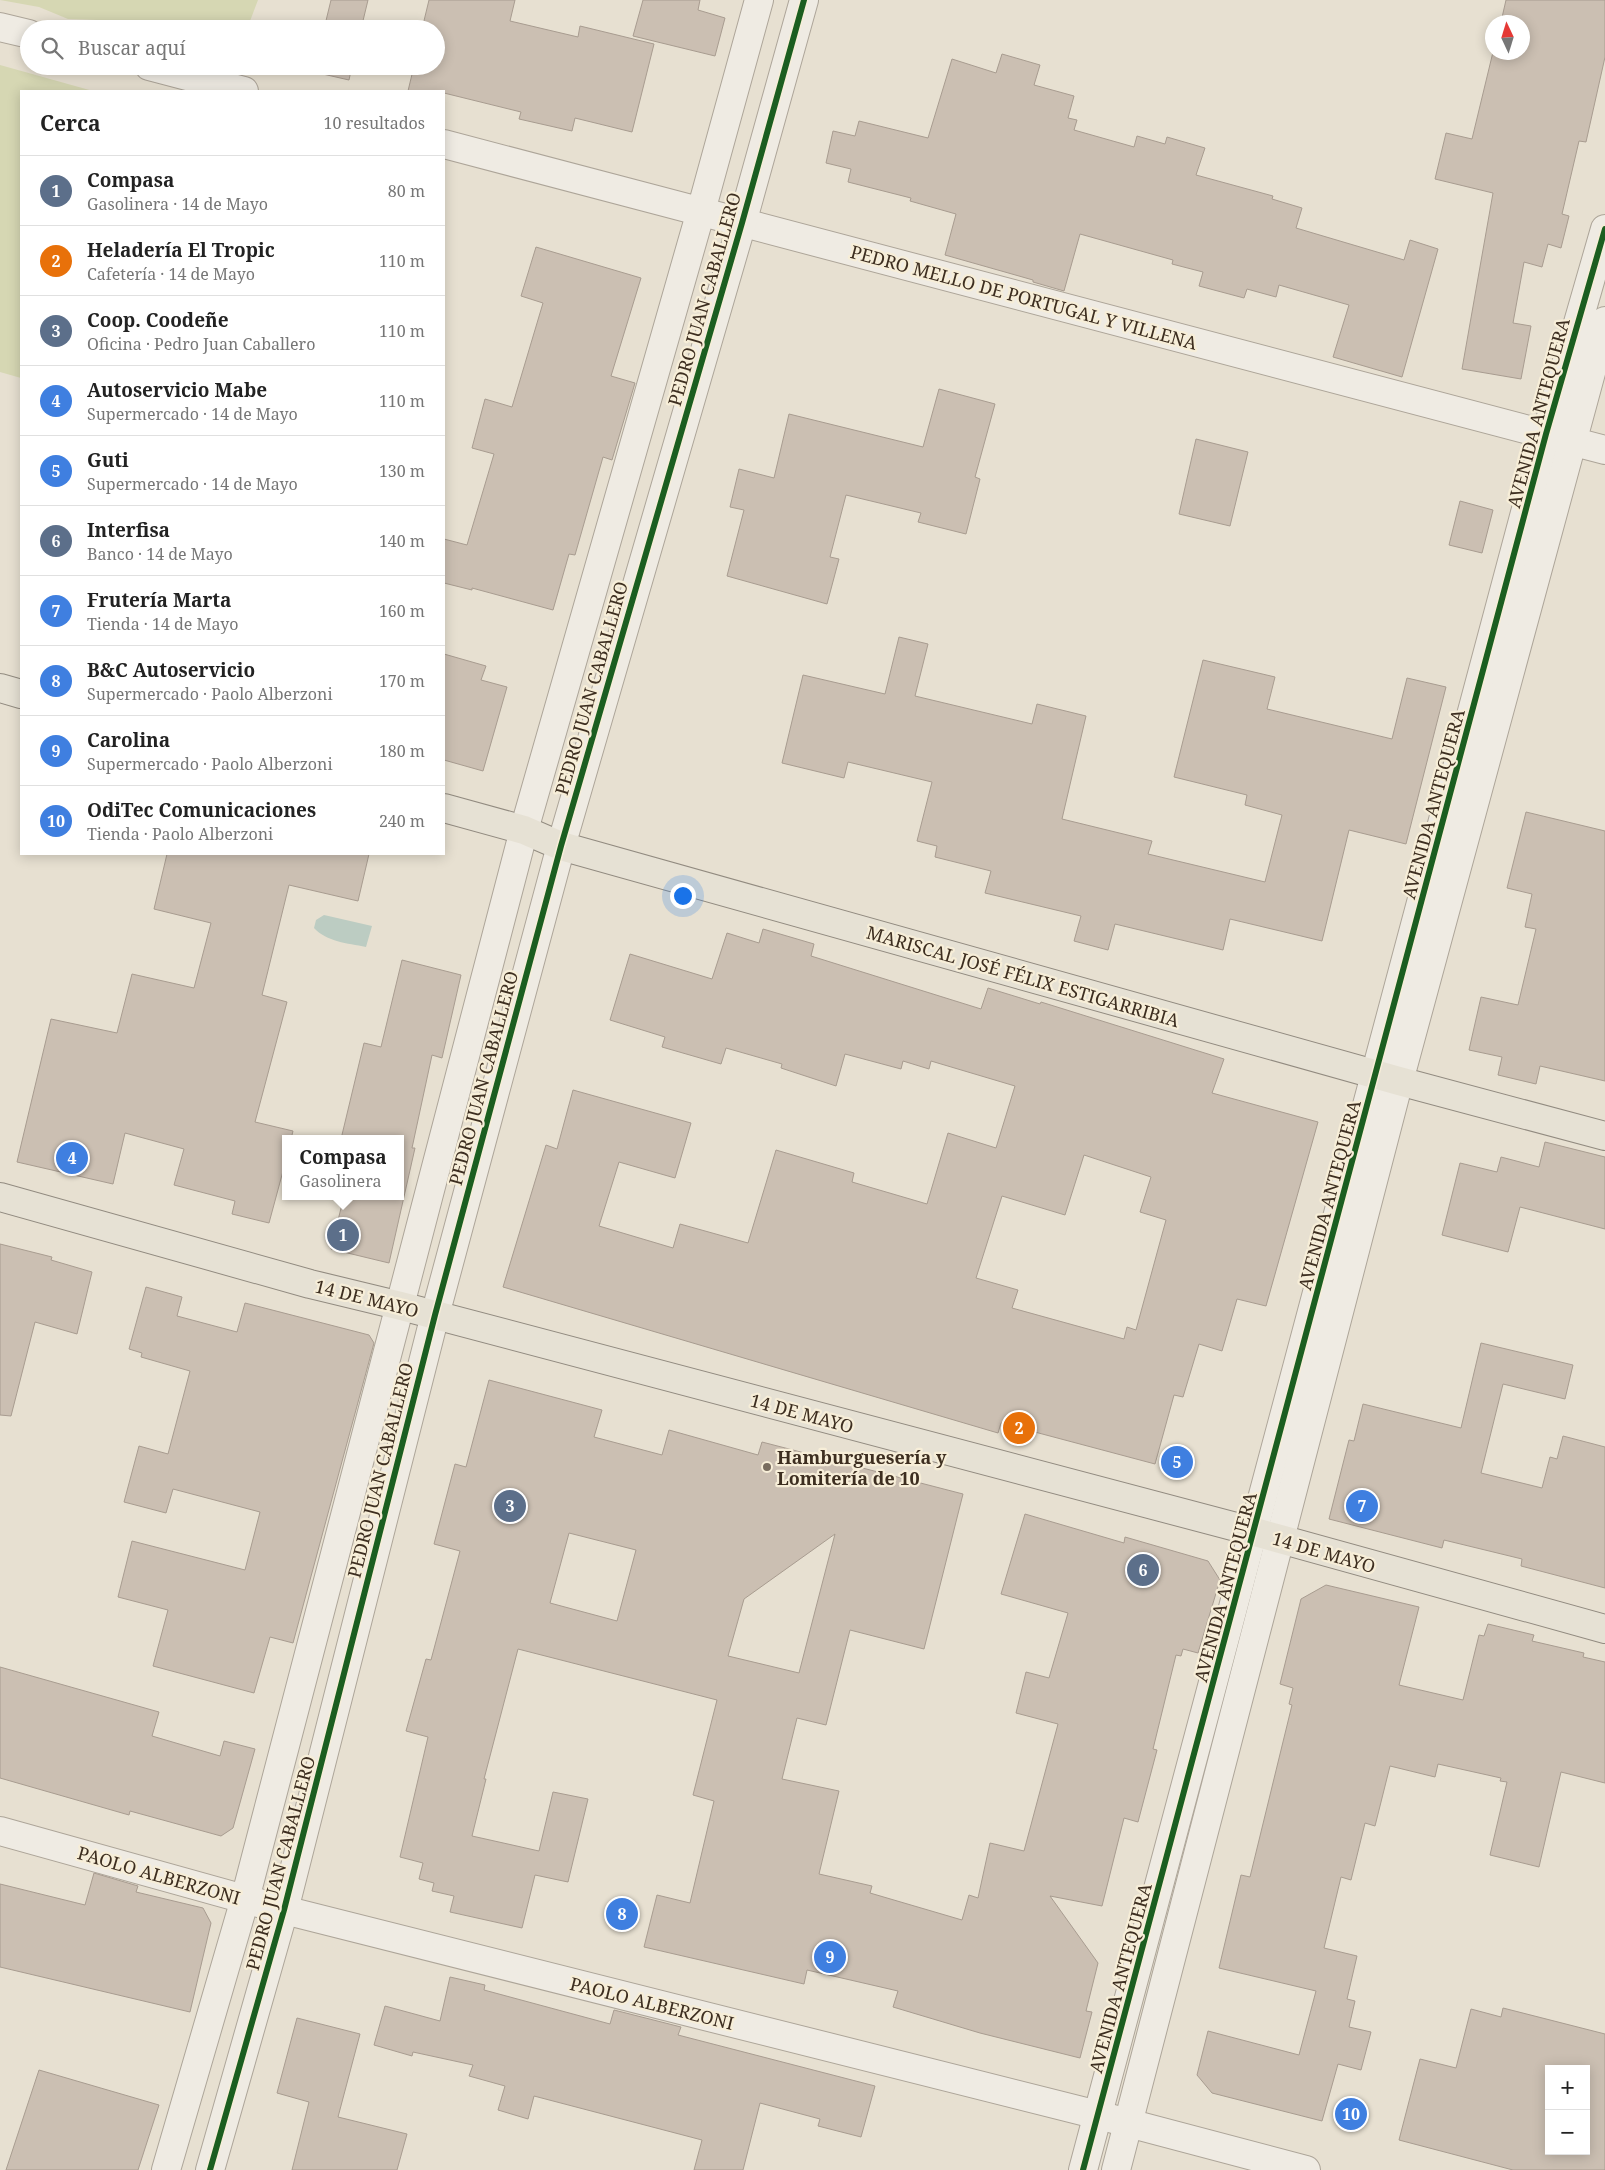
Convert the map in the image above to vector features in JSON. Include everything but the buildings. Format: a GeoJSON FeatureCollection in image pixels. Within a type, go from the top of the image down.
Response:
{"type":"FeatureCollection","features":[{"type":"Feature","properties":{"kind":"main road"},"geometry":{"type":"LineString","coordinates":[[0,688],[20,694]]}},
{"type":"Feature","properties":{"kind":"main road","name":"MARISCAL JOSÉ FÉLIX ESTIGARRIBIA"},"geometry":{"type":"LineString","coordinates":[[445,808],[524,830],[561,846],[1388,1078],[1605,1136]]}},
{"type":"Feature","properties":{"kind":"main road","name":"14 DE MAYO"},"geometry":{"type":"LineString","coordinates":[[0,1197],[310,1284],[401,1306],[1268,1536],[1605,1629]]}},
{"type":"Feature","properties":{"kind":"street","name":"PEDRO JUAN CABALLERO"},"geometry":{"type":"LineString","coordinates":[[166,2170],[245,1899],[524,830],[701,211],[759,0]]}},
{"type":"Feature","properties":{"kind":"street","name":"PEDRO JUAN CABALLERO"},"geometry":{"type":"LineString","coordinates":[[210,2170],[284,1910],[435,1315],[561,846],[742,223],[804,0]]}},
{"type":"Feature","properties":{"kind":"street"},"geometry":{"type":"LineString","coordinates":[[0,27],[20,32]]}},
{"type":"Feature","properties":{"kind":"street"},"geometry":{"type":"LineString","coordinates":[[183,75],[240,90]]}},
{"type":"Feature","properties":{"kind":"street","name":"PEDRO MELLO DE PORTUGAL Y VILLENA"},"geometry":{"type":"LineString","coordinates":[[445,144],[1605,450]]}},
{"type":"Feature","properties":{"kind":"street","name":"AVENIDA ANTEQUERA"},"geometry":{"type":"LineString","coordinates":[[1116,2170],[1129,2124],[1268,1536],[1388,1078],[1546,434],[1605,229]]}},
{"type":"Feature","properties":{"kind":"street","name":"AVENIDA ANTEQUERA"},"geometry":{"type":"LineString","coordinates":[[1388,1078],[1573,442],[1605,321]]}},
{"type":"Feature","properties":{"kind":"street","name":"AVENIDA ANTEQUERA"},"geometry":{"type":"LineString","coordinates":[[1083,2170],[1268,1536]]}},
{"type":"Feature","properties":{"kind":"street","name":"PAOLO ALBERZONI"},"geometry":{"type":"LineString","coordinates":[[0,1830],[284,1910],[1098,2115],[1306,2170]]}},
{"type":"Feature","properties":{"kind":"green space"},"geometry":{"type":"Polygon","coordinates":[[[0,0],[258,0],[250,20],[68,19],[39,7],[0,0]]]}},
{"type":"Feature","properties":{"kind":"green space"},"geometry":{"type":"Polygon","coordinates":[[[0,65],[20,71],[20,75],[36,75],[89,90],[20,90],[20,378],[0,372],[0,65]]]}},
{"type":"Feature","properties":{"kind":"shaded area"},"geometry":{"type":"Polygon","coordinates":[[[324,915],[372,926],[366,947],[338,941],[319,933],[314,928],[316,920],[324,915]]]}},
{"type":"Feature","properties":{"kind":"cycle path"},"geometry":{"type":"LineString","coordinates":[[210,2170],[284,1910],[435,1315],[561,846],[742,223],[804,0]]}},
{"type":"Feature","properties":{"kind":"cycle path"},"geometry":{"type":"LineString","coordinates":[[1083,2170],[1546,434],[1605,229]]}},
{"type":"Feature","properties":{"kind":"place","name":"Autoservicio Mabe"},"geometry":{"type":"Point","coordinates":[72,1158]}},
{"type":"Feature","properties":{"kind":"place","name":"Compasa"},"geometry":{"type":"Point","coordinates":[343,1235]}},
{"type":"Feature","properties":{"kind":"place","name":"Heladería El Tropic"},"geometry":{"type":"Point","coordinates":[1019,1428]}},
{"type":"Feature","properties":{"kind":"place","name":"Guti"},"geometry":{"type":"Point","coordinates":[1177,1462]}},
{"type":"Feature","properties":{"kind":"place","name":"Hamburguesería y Lomitería de 10"},"geometry":{"type":"Point","coordinates":[767,1467]}},
{"type":"Feature","properties":{"kind":"place","name":"Coop. Coodeñe"},"geometry":{"type":"Point","coordinates":[510,1506]}},
{"type":"Feature","properties":{"kind":"place","name":"Frutería Marta"},"geometry":{"type":"Point","coordinates":[1362,1506]}},
{"type":"Feature","properties":{"kind":"place","name":"Interfisa"},"geometry":{"type":"Point","coordinates":[1143,1570]}},
{"type":"Feature","properties":{"kind":"place","name":"B&C Autoservicio"},"geometry":{"type":"Point","coordinates":[622,1914]}},
{"type":"Feature","properties":{"kind":"place","name":"Carolina"},"geometry":{"type":"Point","coordinates":[830,1957]}},
{"type":"Feature","properties":{"kind":"place","name":"OdiTec Comunicaciones"},"geometry":{"type":"Point","coordinates":[1351,2114]}}]}
